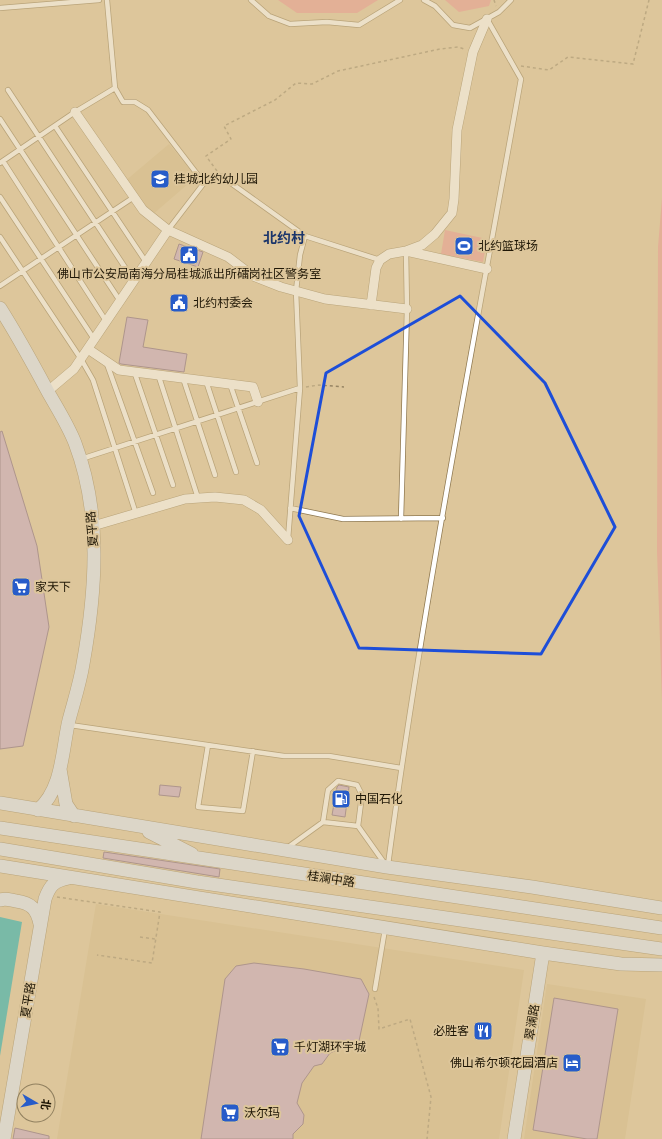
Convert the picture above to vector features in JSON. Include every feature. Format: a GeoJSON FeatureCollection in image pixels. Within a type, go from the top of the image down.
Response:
{"type":"FeatureCollection","features":[{"type":"Feature","properties":{"kind":"main road","name":"夏平路"},"geometry":{"type":"LineString","coordinates":[[0,308],[72,435],[80,459],[93,526],[94,580],[83,665],[68,724],[60,769],[48,800],[38,810]]}},
{"type":"Feature","properties":{"kind":"main road","name":"夏平路"},"geometry":{"type":"LineString","coordinates":[[60,769],[66,804],[74,816]]}},
{"type":"Feature","properties":{"kind":"main road"},"geometry":{"type":"LineString","coordinates":[[0,803],[388,867],[532,887],[662,908]]}},
{"type":"Feature","properties":{"kind":"main road"},"geometry":{"type":"LineString","coordinates":[[139,827],[202,860]]}},
{"type":"Feature","properties":{"kind":"main road","name":"桂澜中路"},"geometry":{"type":"LineString","coordinates":[[0,828],[202,860],[662,928]]}},
{"type":"Feature","properties":{"kind":"main road","name":"桂澜中路"},"geometry":{"type":"LineString","coordinates":[[0,849],[197,882],[662,949]]}},
{"type":"Feature","properties":{"kind":"main road"},"geometry":{"type":"LineString","coordinates":[[0,866],[385,928],[621,964],[662,965]]}},
{"type":"Feature","properties":{"kind":"main road","name":"夏平路"},"geometry":{"type":"LineString","coordinates":[[4,1139],[45,899],[48,890],[53,884],[60,880],[72,878]]}},
{"type":"Feature","properties":{"kind":"main road"},"geometry":{"type":"LineString","coordinates":[[121,885],[197,882]]}},
{"type":"Feature","properties":{"kind":"main road"},"geometry":{"type":"LineString","coordinates":[[0,900],[6,899],[28,903],[35,910],[40,926]]}},
{"type":"Feature","properties":{"kind":"main road","name":"翠澜路"},"geometry":{"type":"LineString","coordinates":[[514,1139],[543,952]]}},
{"type":"Feature","properties":{"kind":"street"},"geometry":{"type":"LineString","coordinates":[[371,305],[376,268],[380,260],[389,254],[406,251],[422,244],[435,234],[452,213],[457,130],[474,52],[487,19]]}},
{"type":"Feature","properties":{"kind":"street"},"geometry":{"type":"LineString","coordinates":[[75,112],[143,210],[168,230],[228,257],[254,276],[281,287],[325,299],[407,309]]}},
{"type":"Feature","properties":{"kind":"street"},"geometry":{"type":"LineString","coordinates":[[48,391],[74,369],[168,230]]}},
{"type":"Feature","properties":{"kind":"street"},"geometry":{"type":"LineString","coordinates":[[406,251],[487,269]]}},
{"type":"Feature","properties":{"kind":"street"},"geometry":{"type":"LineString","coordinates":[[88,349],[119,370],[253,387],[258,402]]}},
{"type":"Feature","properties":{"kind":"street"},"geometry":{"type":"LineString","coordinates":[[93,526],[185,499],[215,497],[244,500],[261,510],[288,540]]}},
{"type":"Feature","properties":{"kind":"lane"},"geometry":{"type":"LineString","coordinates":[[0,8],[99,0]]}},
{"type":"Feature","properties":{"kind":"lane"},"geometry":{"type":"LineString","coordinates":[[107,0],[115,88],[123,102],[135,102],[148,110],[204,183]]}},
{"type":"Feature","properties":{"kind":"lane"},"geometry":{"type":"LineString","coordinates":[[251,0],[269,16],[290,24],[327,22],[359,25],[400,0]]}},
{"type":"Feature","properties":{"kind":"lane"},"geometry":{"type":"LineString","coordinates":[[424,0],[435,6],[453,25],[470,28],[499,12],[511,0]]}},
{"type":"Feature","properties":{"kind":"lane"},"geometry":{"type":"LineString","coordinates":[[388,867],[401,768],[520,79],[487,19]]}},
{"type":"Feature","properties":{"kind":"lane"},"geometry":{"type":"LineString","coordinates":[[106,321],[1,162],[75,112],[115,88]]}},
{"type":"Feature","properties":{"kind":"lane"},"geometry":{"type":"LineString","coordinates":[[8,90],[134,281]]}},
{"type":"Feature","properties":{"kind":"lane"},"geometry":{"type":"LineString","coordinates":[[0,119],[120,301]]}},
{"type":"Feature","properties":{"kind":"lane"},"geometry":{"type":"LineString","coordinates":[[55,126],[146,263]]}},
{"type":"Feature","properties":{"kind":"lane"},"geometry":{"type":"LineString","coordinates":[[168,230],[204,183],[221,176],[305,236],[380,260]]}},
{"type":"Feature","properties":{"kind":"lane"},"geometry":{"type":"LineString","coordinates":[[0,197],[94,339]]}},
{"type":"Feature","properties":{"kind":"lane"},"geometry":{"type":"LineString","coordinates":[[0,286],[134,197]]}},
{"type":"Feature","properties":{"kind":"lane"},"geometry":{"type":"LineString","coordinates":[[288,540],[300,388],[296,291],[300,255],[305,236]]}},
{"type":"Feature","properties":{"kind":"lane"},"geometry":{"type":"LineString","coordinates":[[0,237],[81,359],[93,380],[136,514]]}},
{"type":"Feature","properties":{"kind":"lane"},"geometry":{"type":"LineString","coordinates":[[401,520],[407,309],[406,251]]}},
{"type":"Feature","properties":{"kind":"lane"},"geometry":{"type":"LineString","coordinates":[[106,361],[153,493]]}},
{"type":"Feature","properties":{"kind":"lane"},"geometry":{"type":"LineString","coordinates":[[134,372],[173,485]]}},
{"type":"Feature","properties":{"kind":"lane"},"geometry":{"type":"LineString","coordinates":[[158,374],[198,498]]}},
{"type":"Feature","properties":{"kind":"lane"},"geometry":{"type":"LineString","coordinates":[[182,378],[215,475]]}},
{"type":"Feature","properties":{"kind":"lane"},"geometry":{"type":"LineString","coordinates":[[206,381],[236,472]]}},
{"type":"Feature","properties":{"kind":"lane"},"geometry":{"type":"LineString","coordinates":[[230,384],[257,463]]}},
{"type":"Feature","properties":{"kind":"lane"},"geometry":{"type":"LineString","coordinates":[[80,459],[300,388]]}},
{"type":"Feature","properties":{"kind":"lane"},"geometry":{"type":"LineString","coordinates":[[290,508],[343,519],[401,520],[443,518]]}},
{"type":"Feature","properties":{"kind":"lane"},"geometry":{"type":"LineString","coordinates":[[68,724],[284,756],[329,756],[401,768]]}},
{"type":"Feature","properties":{"kind":"lane"},"geometry":{"type":"LineString","coordinates":[[208,745],[198,807],[243,811],[253,751]]}},
{"type":"Feature","properties":{"kind":"lane"},"geometry":{"type":"LineString","coordinates":[[323,822],[328,790],[338,781],[357,785],[362,795],[358,826],[388,867]]}},
{"type":"Feature","properties":{"kind":"lane"},"geometry":{"type":"LineString","coordinates":[[284,850],[323,822],[358,826]]}},
{"type":"Feature","properties":{"kind":"lane"},"geometry":{"type":"LineString","coordinates":[[375,989],[385,928]]}},
{"type":"Feature","properties":{"kind":"path"},"geometry":{"type":"LineString","coordinates":[[512,64],[548,70],[568,57],[633,64],[649,0]]}},
{"type":"Feature","properties":{"kind":"path"},"geometry":{"type":"LineString","coordinates":[[221,176],[206,156],[231,140],[224,126],[275,100],[296,83],[312,84],[338,72],[440,49],[458,47],[474,52]]}},
{"type":"Feature","properties":{"kind":"path"},"geometry":{"type":"LineString","coordinates":[[300,388],[319,385],[344,387]]}},
{"type":"Feature","properties":{"kind":"path"},"geometry":{"type":"LineString","coordinates":[[57,897],[160,912],[152,963],[97,955]]}},
{"type":"Feature","properties":{"kind":"path"},"geometry":{"type":"LineString","coordinates":[[140,937],[156,939]]}},
{"type":"Feature","properties":{"kind":"path"},"geometry":{"type":"LineString","coordinates":[[375,989],[374,999],[378,1008],[379,1029],[410,1019],[431,1097],[427,1139]]}},
{"type":"Feature","properties":{"kind":"highlighted area"},"geometry":{"type":"Polygon","coordinates":[[[460,296],[545,383],[615,527],[541,654],[359,648],[299,516],[326,373],[460,296]]]}},
{"type":"Feature","properties":{"kind":"shaded area"},"geometry":{"type":"Polygon","coordinates":[[[278,0],[378,0],[357,13],[297,13],[278,0]]]}},
{"type":"Feature","properties":{"kind":"shaded area"},"geometry":{"type":"Polygon","coordinates":[[[445,0],[491,0],[489,6],[459,12],[445,0]]]}},
{"type":"Feature","properties":{"kind":"shaded area","name":"桂城北约幼儿园"},"geometry":{"type":"Polygon","coordinates":[[[169,144],[196,177],[152,215],[124,182],[169,144]]]}},
{"type":"Feature","properties":{"kind":"shaded area"},"geometry":{"type":"Polygon","coordinates":[[[662,198],[662,702],[657,551],[658,247],[662,198]]]}},
{"type":"Feature","properties":{"kind":"shaded area","name":"北约篮球场"},"geometry":{"type":"Polygon","coordinates":[[[445,230],[487,239],[483,262],[441,254],[445,230]]]}},
{"type":"Feature","properties":{"kind":"shaded area"},"geometry":{"type":"Polygon","coordinates":[[[96,904],[524,970],[499,1139],[57,1139],[96,904]]]}},
{"type":"Feature","properties":{"kind":"shaded area"},"geometry":{"type":"Polygon","coordinates":[[[547,984],[646,999],[625,1139],[524,1139],[547,984]]]}},
{"type":"Feature","properties":{"kind":"water"},"geometry":{"type":"Polygon","coordinates":[[[0,917],[22,922],[0,1056],[0,917]]]}},
{"type":"Feature","properties":{"kind":"building","name":"佛山市公安局南海分局桂城派出所礌岗社区警务室"},"geometry":{"type":"Polygon","coordinates":[[[179,244],[203,252],[198,267],[174,259],[179,244]]]}},
{"type":"Feature","properties":{"kind":"building"},"geometry":{"type":"Polygon","coordinates":[[[127,317],[148,320],[143,347],[187,354],[184,372],[119,363],[127,317]]]}},
{"type":"Feature","properties":{"kind":"building","name":"家天下"},"geometry":{"type":"Polygon","coordinates":[[[2,431],[37,546],[49,627],[23,746],[0,749],[0,432],[2,431]]]}},
{"type":"Feature","properties":{"kind":"building"},"geometry":{"type":"Polygon","coordinates":[[[160,785],[181,787],[179,797],[159,795],[160,785]]]}},
{"type":"Feature","properties":{"kind":"building","name":"中国石化"},"geometry":{"type":"Polygon","coordinates":[[[339,785],[349,787],[345,817],[332,815],[337,787],[339,785]]]}},
{"type":"Feature","properties":{"kind":"building"},"geometry":{"type":"Polygon","coordinates":[[[104,852],[220,869],[219,877],[103,858],[104,852]]]}},
{"type":"Feature","properties":{"kind":"building","name":"千灯湖环宇城"},"geometry":{"type":"Polygon","coordinates":[[[254,963],[304,969],[361,979],[369,994],[359,1041],[330,1053],[322,1064],[314,1066],[302,1083],[297,1103],[304,1115],[303,1124],[293,1134],[293,1139],[201,1139],[225,979],[236,966],[254,963]]]}},
{"type":"Feature","properties":{"kind":"building"},"geometry":{"type":"Polygon","coordinates":[[[554,998],[618,1009],[597,1139],[587,1139],[533,1130],[554,998]]]}},
{"type":"Feature","properties":{"kind":"building"},"geometry":{"type":"Polygon","coordinates":[[[15,1128],[49,1136],[49,1139],[13,1139],[15,1128]]]}},
{"type":"Feature","properties":{"kind":"place","name":"桂城北约幼儿园"},"geometry":{"type":"Point","coordinates":[160,179]}},
{"type":"Feature","properties":{"kind":"place","name":"北约篮球场"},"geometry":{"type":"Point","coordinates":[464,246]}},
{"type":"Feature","properties":{"kind":"place","name":"佛山市公安局南海分局桂城派出所礌岗社区警务室"},"geometry":{"type":"Point","coordinates":[189,255]}},
{"type":"Feature","properties":{"kind":"place","name":"北约村委会"},"geometry":{"type":"Point","coordinates":[179,303]}},
{"type":"Feature","properties":{"kind":"place","name":"家天下"},"geometry":{"type":"Point","coordinates":[21,587]}},
{"type":"Feature","properties":{"kind":"place","name":"中国石化"},"geometry":{"type":"Point","coordinates":[341,799]}},
{"type":"Feature","properties":{"kind":"place","name":"必胜客"},"geometry":{"type":"Point","coordinates":[483,1031]}},
{"type":"Feature","properties":{"kind":"place","name":"千灯湖环宇城"},"geometry":{"type":"Point","coordinates":[280,1047]}},
{"type":"Feature","properties":{"kind":"place","name":"佛山希尔顿花园酒店"},"geometry":{"type":"Point","coordinates":[572,1063]}},
{"type":"Feature","properties":{"kind":"place","name":"沃尔玛"},"geometry":{"type":"Point","coordinates":[230,1113]}},
{"type":"Feature","properties":{"kind":"district","name":"北约村"},"geometry":{"type":"Point","coordinates":[284,238]}}]}
